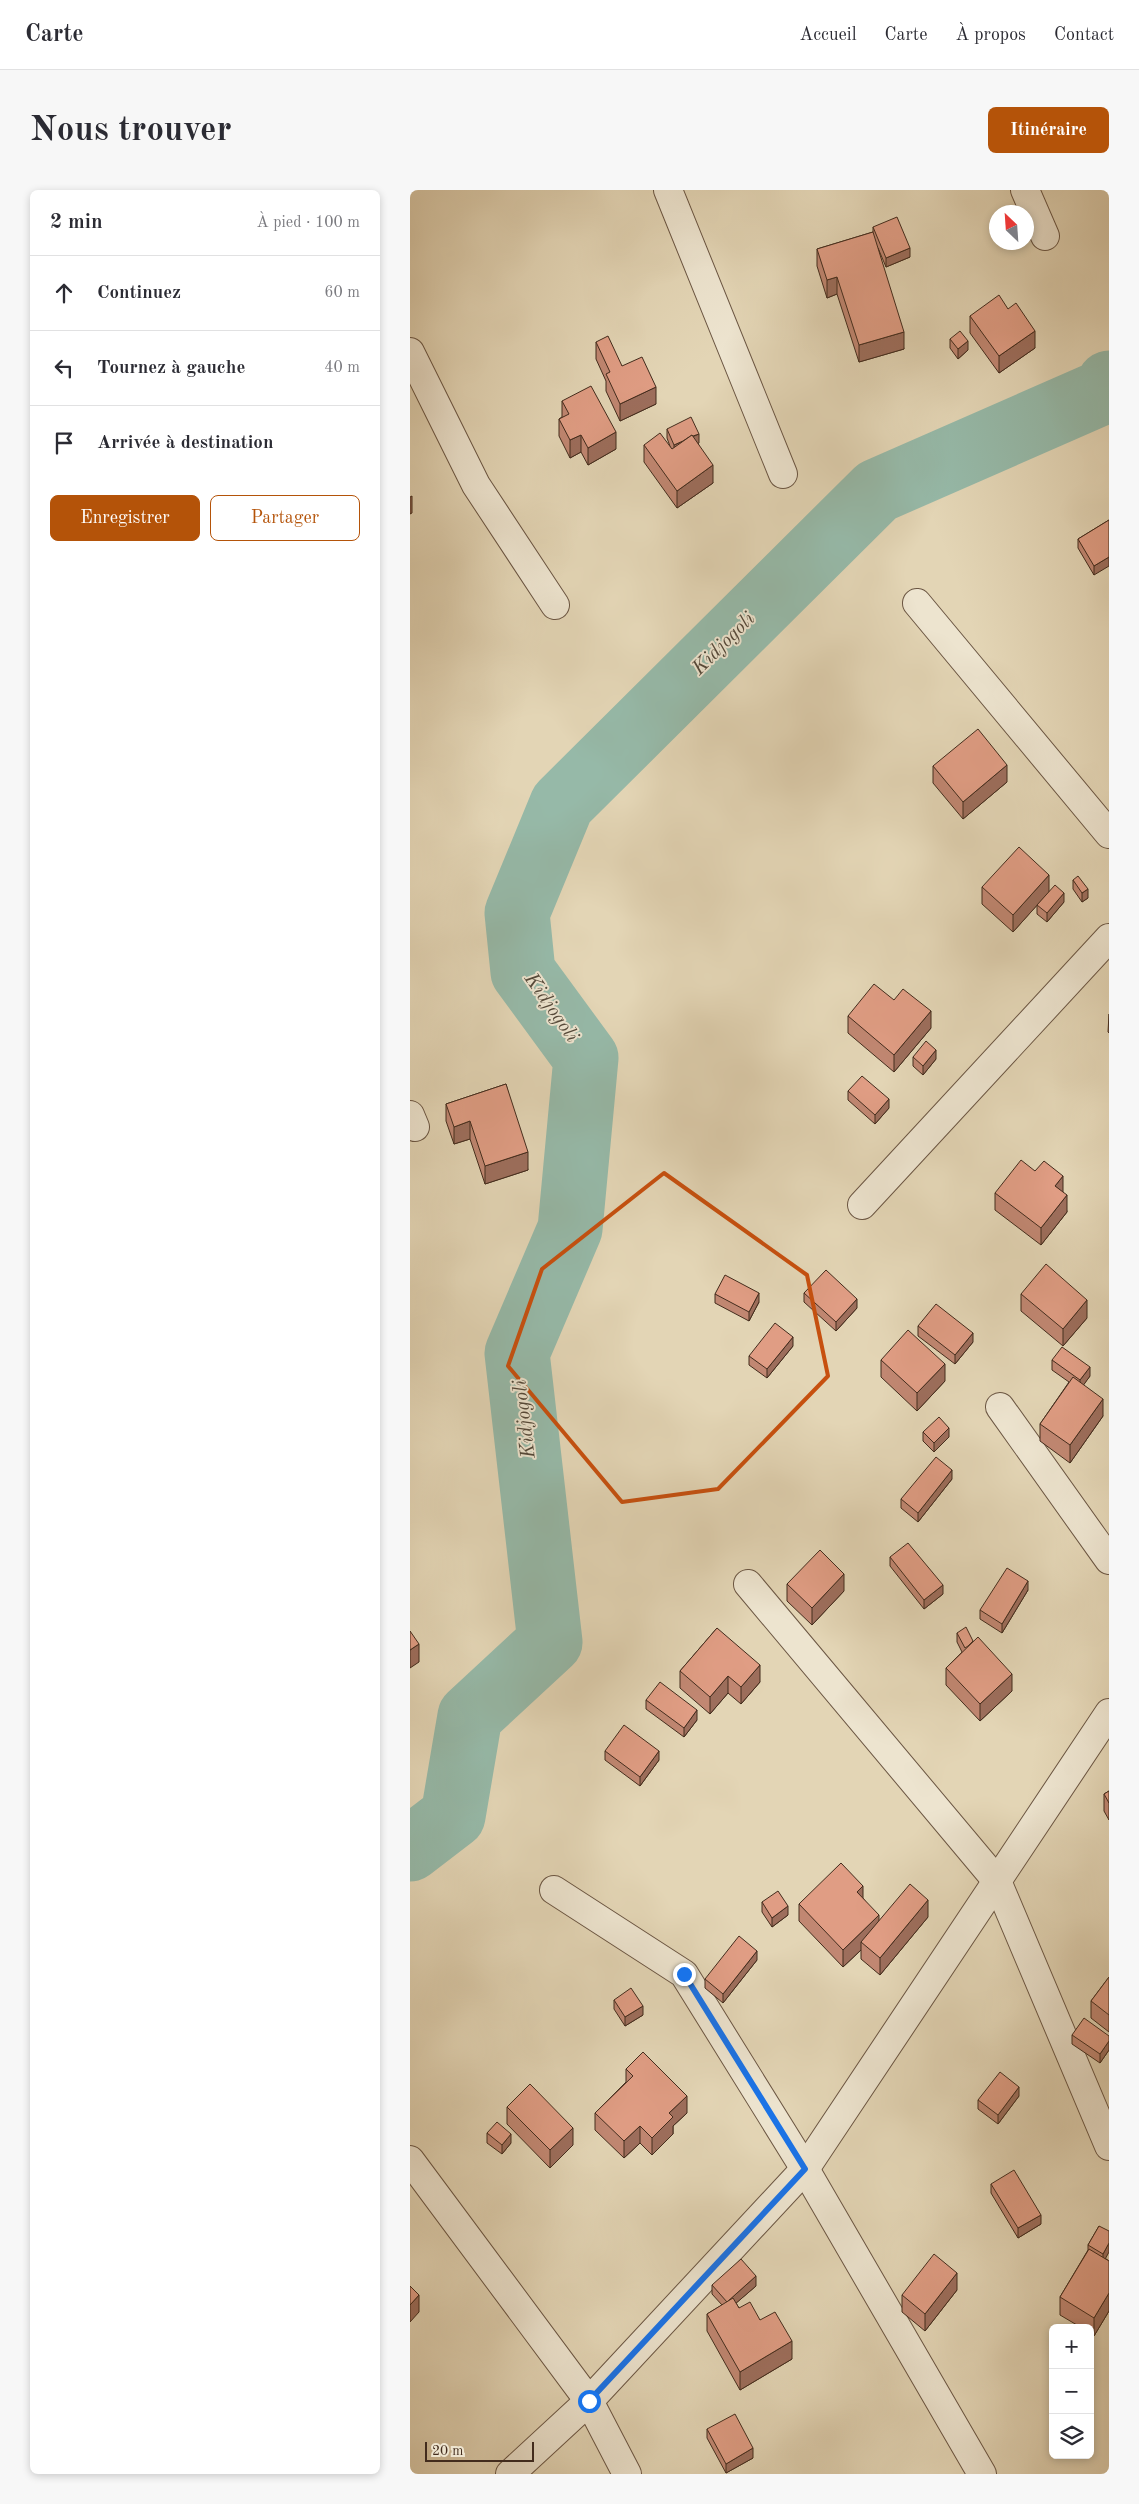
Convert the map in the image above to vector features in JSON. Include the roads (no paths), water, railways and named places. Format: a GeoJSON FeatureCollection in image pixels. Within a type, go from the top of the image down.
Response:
{"type":"FeatureCollection","features":[{"type":"Feature","properties":{"kind":"street"},"geometry":{"type":"LineString","coordinates":[[668,190],[783,474]]}},
{"type":"Feature","properties":{"kind":"street"},"geometry":{"type":"LineString","coordinates":[[1025,190],[1045,236]]}},
{"type":"Feature","properties":{"kind":"street"},"geometry":{"type":"LineString","coordinates":[[410,352],[476,485],[555,604]]}},
{"type":"Feature","properties":{"kind":"street"},"geometry":{"type":"LineString","coordinates":[[916,603],[1109,834]]}},
{"type":"Feature","properties":{"kind":"street"},"geometry":{"type":"LineString","coordinates":[[862,1205],[1109,938]]}},
{"type":"Feature","properties":{"kind":"street"},"geometry":{"type":"LineString","coordinates":[[1000,1407],[1109,1560]]}},
{"type":"Feature","properties":{"kind":"street"},"geometry":{"type":"LineString","coordinates":[[748,1584],[998,1881],[1109,2146]]}},
{"type":"Feature","properties":{"kind":"street"},"geometry":{"type":"LineString","coordinates":[[510,2474],[589,2401],[805,2169],[1109,1713]]}},
{"type":"Feature","properties":{"kind":"street"},"geometry":{"type":"LineString","coordinates":[[554,1890],[684,1974],[805,2169],[982,2474]]}},
{"type":"Feature","properties":{"kind":"street"},"geometry":{"type":"LineString","coordinates":[[410,2160],[589,2401],[627,2474]]}},
{"type":"Feature","properties":{"kind":"waterway","name":"Kidjogoli"},"geometry":{"type":"LineString","coordinates":[[410,1849],[453,1816],[470,1716],[550,1642],[517,1353],[570,1229],[586,1058],[523,972],[517,913],[562,804],[877,491],[1105,391],[1109,383]]}}]}
